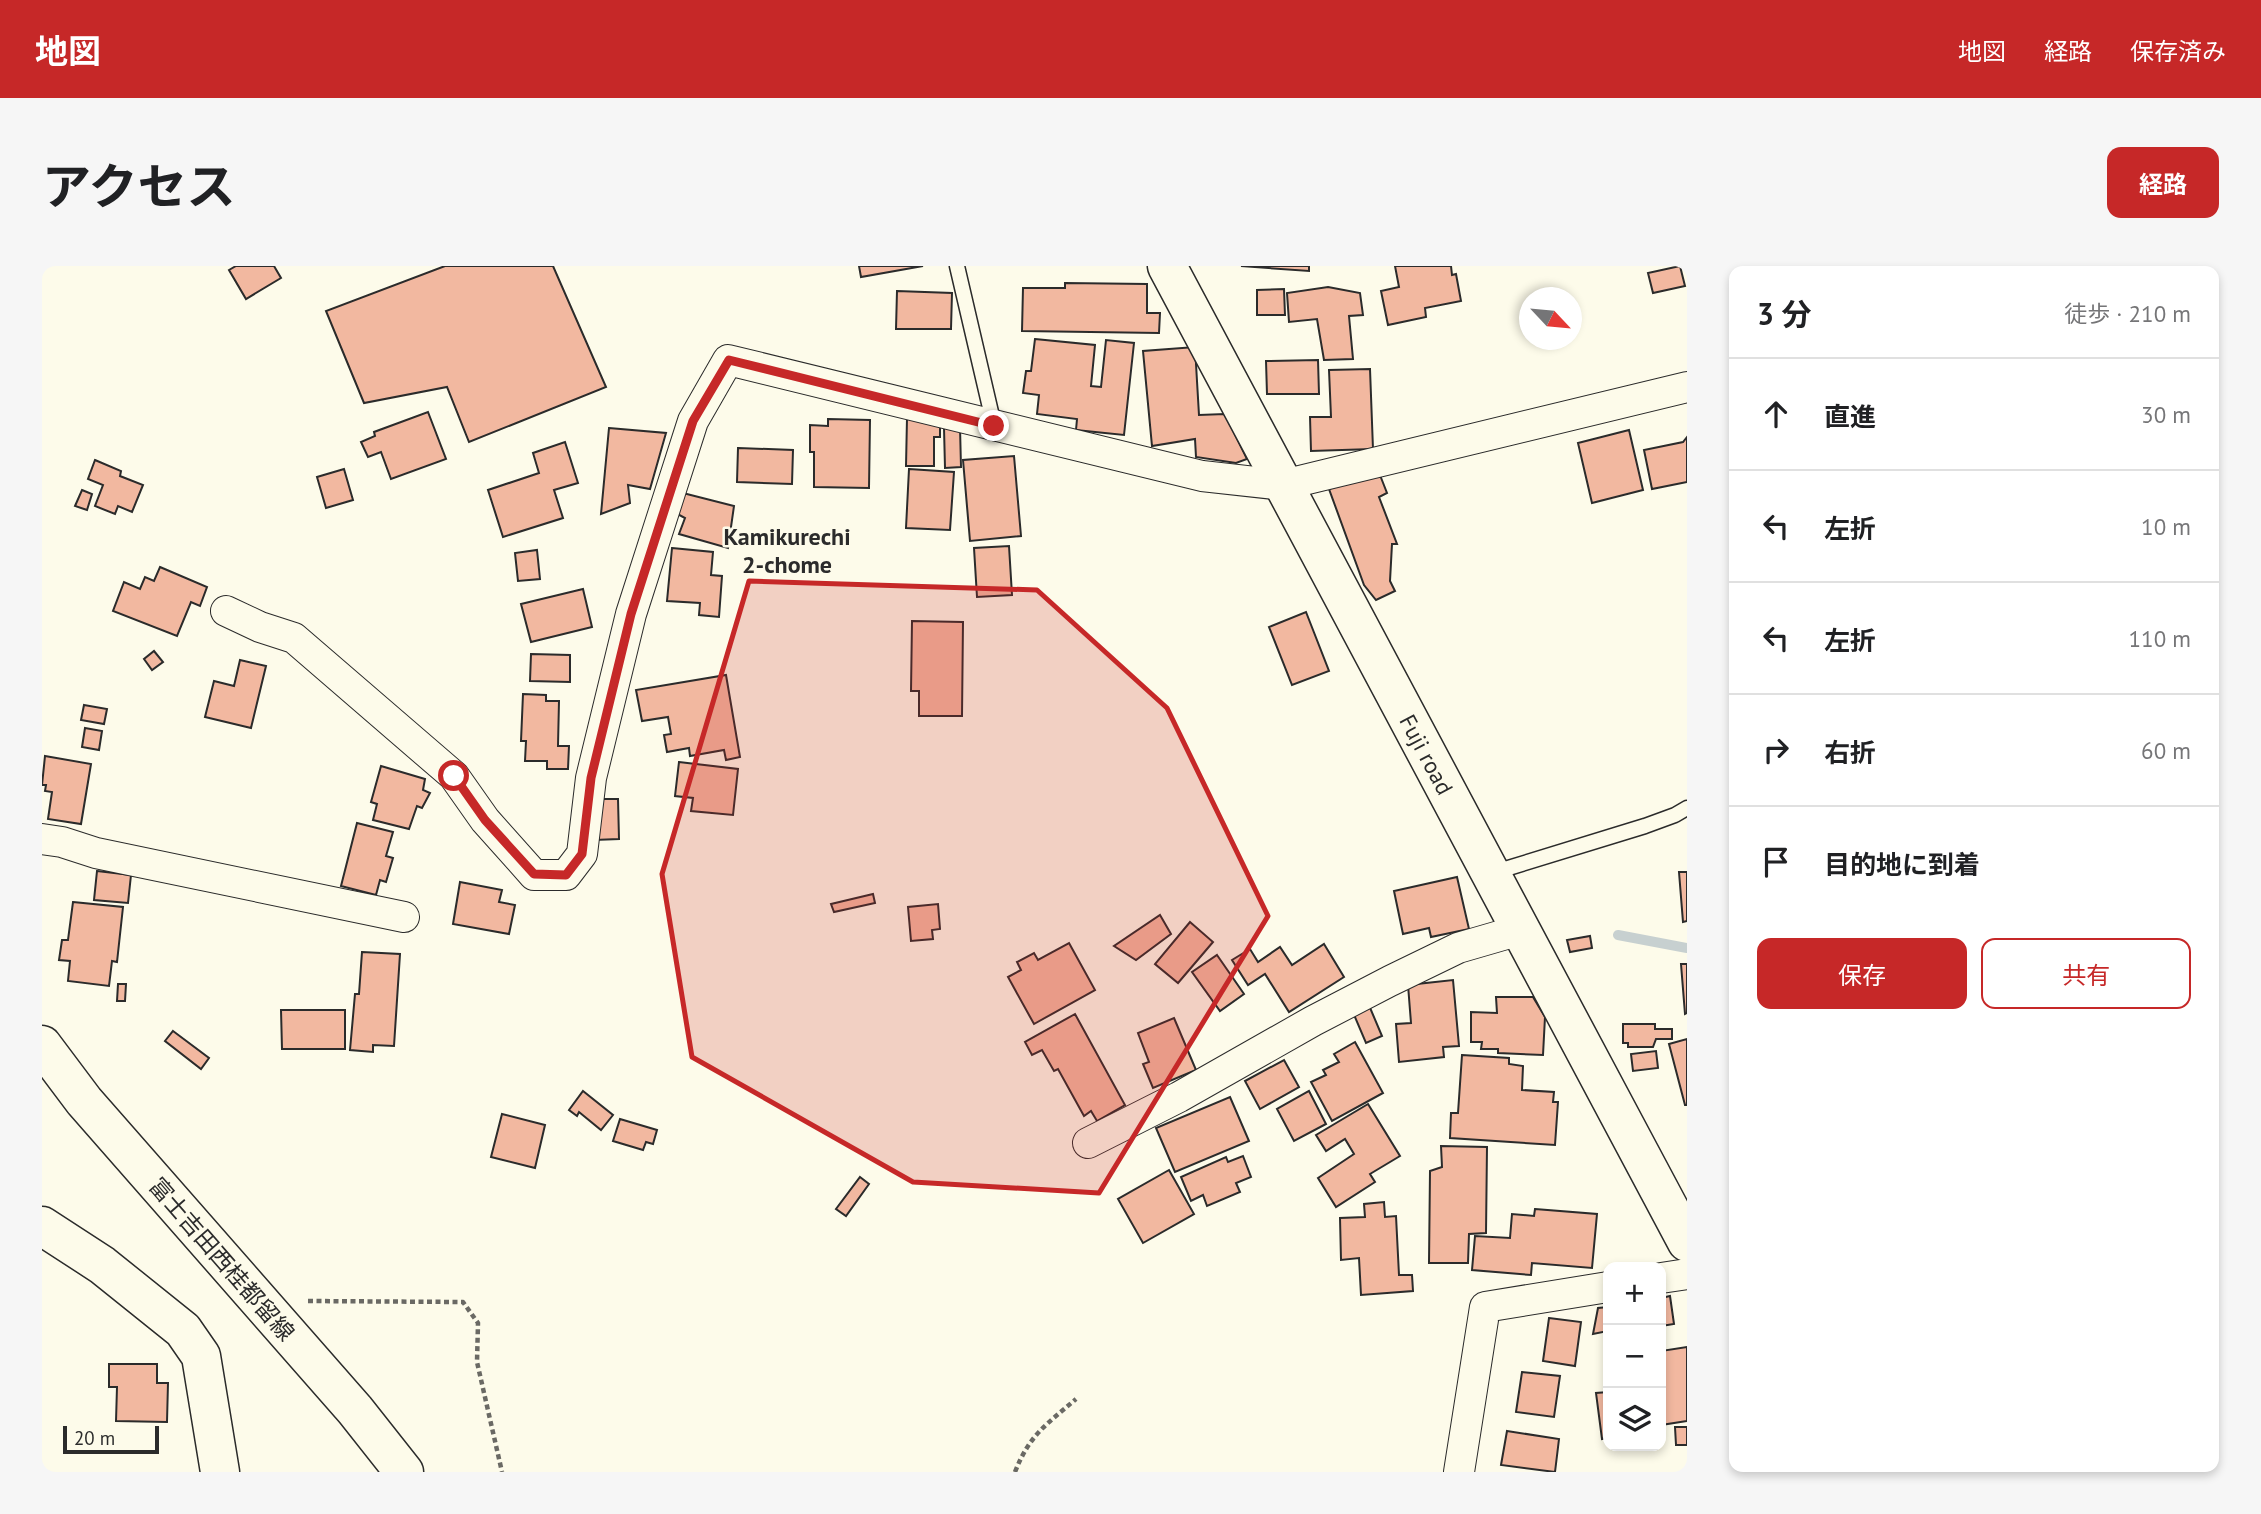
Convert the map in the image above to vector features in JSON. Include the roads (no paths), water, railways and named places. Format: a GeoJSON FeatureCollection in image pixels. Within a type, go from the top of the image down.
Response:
{"type":"FeatureCollection","features":[{"type":"Feature","properties":{"kind":"main road","name":"Fuji road"},"geometry":{"type":"LineString","coordinates":[[1167,266],[1687,1242]]}},
{"type":"Feature","properties":{"kind":"main road","name":"富士吉田西桂都留線"},"geometry":{"type":"LineString","coordinates":[[42,1045],[84,1101],[355,1410],[404,1472]]}},
{"type":"Feature","properties":{"kind":"main road"},"geometry":{"type":"LineString","coordinates":[[42,1226],[102,1265],[183,1330],[201,1356],[220,1472]]}},
{"type":"Feature","properties":{"kind":"street"},"geometry":{"type":"LineString","coordinates":[[226,611],[260,627],[294,638],[454,776],[485,820],[534,874],[566,875],[582,854],[591,778],[631,614],[693,421],[729,360],[1202,476],[1283,485],[1687,387]]}},
{"type":"Feature","properties":{"kind":"street"},"geometry":{"type":"LineString","coordinates":[[42,839],[62,842],[96,853],[404,917]]}},
{"type":"Feature","properties":{"kind":"street"},"geometry":{"type":"LineString","coordinates":[[1088,1143],[1180,1097],[1313,1021],[1390,981],[1458,948],[1520,930]]}},
{"type":"Feature","properties":{"kind":"street"},"geometry":{"type":"LineString","coordinates":[[1666,1277],[1687,1274]]}},
{"type":"Feature","properties":{"kind":"street"},"geometry":{"type":"LineString","coordinates":[[1460,1472],[1485,1307],[1603,1288]]}},
{"type":"Feature","properties":{"kind":"lane"},"geometry":{"type":"LineString","coordinates":[[957,266],[994,426]]}},
{"type":"Feature","properties":{"kind":"lane"},"geometry":{"type":"LineString","coordinates":[[1490,874],[1645,826],[1687,808]]}},
{"type":"Feature","properties":{"kind":"waterway"},"geometry":{"type":"LineString","coordinates":[[1618,935],[1687,948]]}},
{"type":"Feature","properties":{"kind":"district","name":"Kamikurechi 2-chome"},"geometry":{"type":"Point","coordinates":[787,550]}}]}
